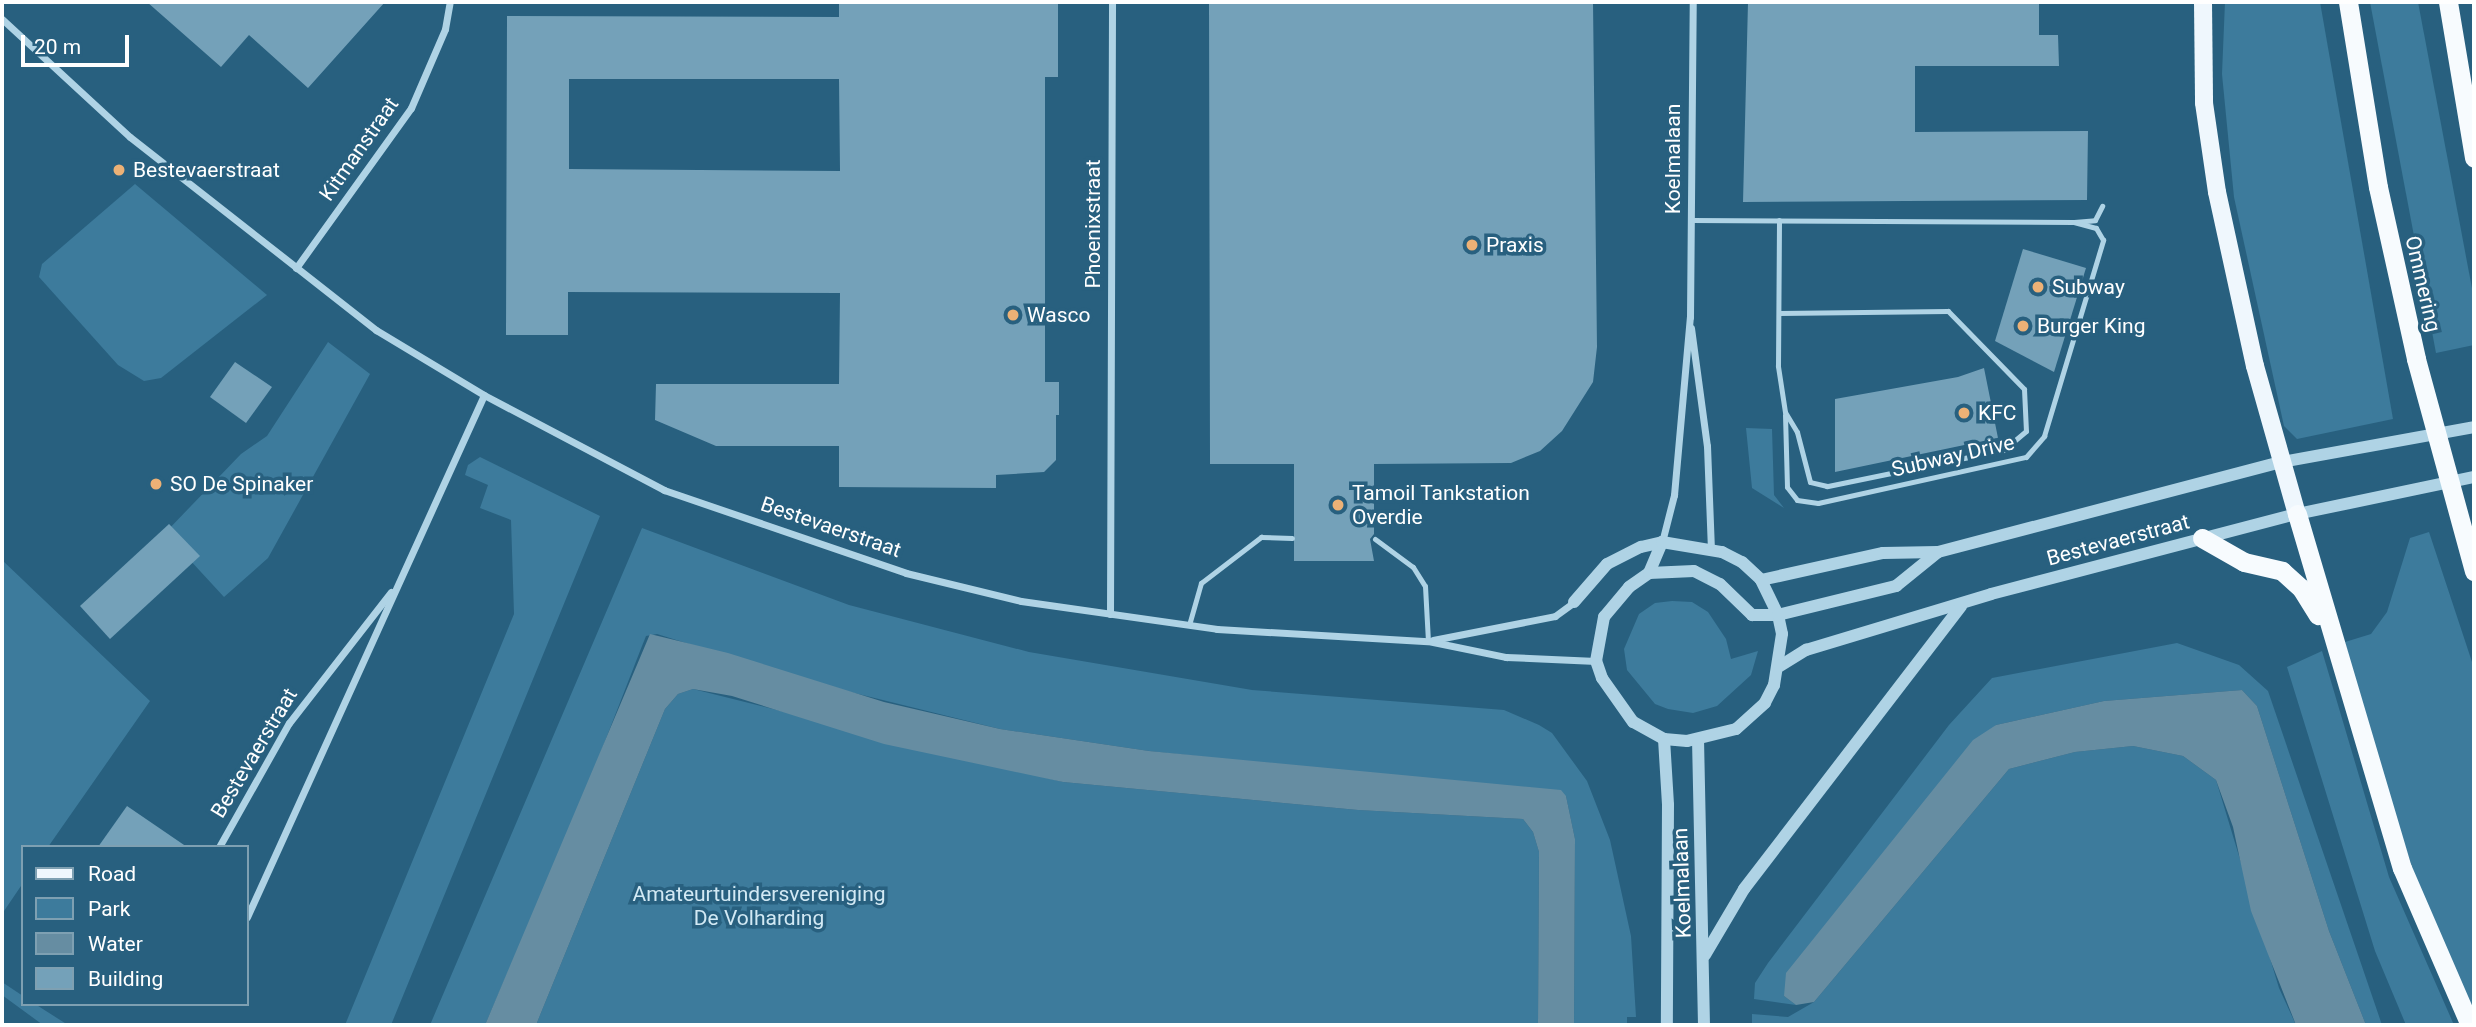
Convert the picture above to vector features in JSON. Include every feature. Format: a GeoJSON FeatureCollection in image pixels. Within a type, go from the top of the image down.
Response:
{"type":"FeatureCollection","features":[{"type":"Feature","properties":{"kind":"highway","name":"Ommering"},"geometry":{"type":"LineString","coordinates":[[2348,2],[2378,187],[2416,359],[2474,571]]}},
{"type":"Feature","properties":{"kind":"highway"},"geometry":{"type":"LineString","coordinates":[[2448,2],[2474,158]]}},
{"type":"Feature","properties":{"kind":"highway"},"geometry":{"type":"LineString","coordinates":[[2297,514],[2330,635],[2402,868],[2470,1025]]}},
{"type":"Feature","properties":{"kind":"highway"},"geometry":{"type":"LineString","coordinates":[[2202,538],[2244,562],[2282,571],[2294,579],[2330,635]]}},
{"type":"Feature","properties":{"kind":"main road"},"geometry":{"type":"LineString","coordinates":[[2203,2],[2204,103],[2217,192],[2297,514]]}},
{"type":"Feature","properties":{"kind":"street","name":"Kitmanstraat"},"geometry":{"type":"LineString","coordinates":[[296,268],[411,108],[445,29],[450,2]]}},
{"type":"Feature","properties":{"kind":"street","name":"Phoenixstraat"},"geometry":{"type":"LineString","coordinates":[[1110,614],[1112,2]]}},
{"type":"Feature","properties":{"kind":"street","name":"Koelmalaan"},"geometry":{"type":"LineString","coordinates":[[1662,542],[1674,495],[1690,317],[1693,2]]}},
{"type":"Feature","properties":{"kind":"street","name":"Bestevaerstraat"},"geometry":{"type":"LineString","coordinates":[[2,19],[130,137],[376,330],[484,395],[664,490],[906,573],[1021,601],[1189,625],[1428,641],[1506,657],[1596,661]]}},
{"type":"Feature","properties":{"kind":"street","name":"Koelmalaan"},"geometry":{"type":"LineString","coordinates":[[1690,317],[1707,446],[1711,549]]}},
{"type":"Feature","properties":{"kind":"street","name":"Bestevaerstraat"},"geometry":{"type":"LineString","coordinates":[[248,915],[484,395]]}},
{"type":"Feature","properties":{"kind":"street","name":"Bestevaerstraat"},"geometry":{"type":"LineString","coordinates":[[1761,580],[1882,553],[1938,552],[2282,462],[2474,428]]}},
{"type":"Feature","properties":{"kind":"street","name":"Bestevaerstraat"},"geometry":{"type":"LineString","coordinates":[[1780,666],[1806,650],[1961,606],[1991,594],[2297,514],[2474,477]]}},
{"type":"Feature","properties":{"kind":"street"},"geometry":{"type":"LineString","coordinates":[[1650,573],[1662,542]]}},
{"type":"Feature","properties":{"kind":"street"},"geometry":{"type":"LineString","coordinates":[[1428,641],[1555,616],[1574,603],[1607,564],[1641,547],[1662,542],[1711,549],[1742,562],[1761,580],[1778,615],[1780,666],[1765,703],[1752,717],[1718,736],[1698,739],[1664,739],[1620,709],[1596,661],[1604,617],[1615,600],[1650,573],[1677,569],[1706,575],[1752,615],[1778,615]]}},
{"type":"Feature","properties":{"kind":"street","name":"Bestevaerstraat"},"geometry":{"type":"LineString","coordinates":[[1778,615],[1896,586],[1938,552]]}},
{"type":"Feature","properties":{"kind":"street","name":"Bestevaerstraat"},"geometry":{"type":"LineString","coordinates":[[220,845],[289,723],[400,581]]}},
{"type":"Feature","properties":{"kind":"street"},"geometry":{"type":"LineString","coordinates":[[1705,955],[1744,889],[1961,606]]}},
{"type":"Feature","properties":{"kind":"street","name":"Koelmalaan"},"geometry":{"type":"LineString","coordinates":[[1664,739],[1668,805],[1667,1025]]}},
{"type":"Feature","properties":{"kind":"street","name":"Koelmalaan"},"geometry":{"type":"LineString","coordinates":[[1698,739],[1705,955],[1704,1025]]}},
{"type":"Feature","properties":{"kind":"lane"},"geometry":{"type":"LineString","coordinates":[[1692,220],[2074,222],[2095,220],[2102,206]]}},
{"type":"Feature","properties":{"kind":"lane"},"geometry":{"type":"LineString","coordinates":[[1779,220],[1778,366],[1785,412],[1797,432],[1810,482],[1827,486],[2003,450],[2026,431],[2024,389],[1948,311],[1779,313]]}},
{"type":"Feature","properties":{"kind":"lane","name":"Subway Drive"},"geometry":{"type":"LineString","coordinates":[[1785,412],[1787,487],[1797,500],[1818,503],[2026,457],[2043,436],[2104,240],[2096,228],[2074,222]]}},
{"type":"Feature","properties":{"kind":"lane"},"geometry":{"type":"LineString","coordinates":[[1189,625],[1201,583],[1261,537],[1292,538]]}},
{"type":"Feature","properties":{"kind":"lane"},"geometry":{"type":"LineString","coordinates":[[1375,539],[1413,568],[1425,586],[1428,641]]}},
{"type":"Feature","properties":{"kind":"green space"},"geometry":{"type":"Polygon","coordinates":[[[2225,2],[2320,2],[2393,419],[2297,439],[2284,426],[2234,197],[2222,74],[2225,2]]]}},
{"type":"Feature","properties":{"kind":"green space"},"geometry":{"type":"Polygon","coordinates":[[[2370,2],[2418,2],[2474,299],[2474,345],[2436,353],[2370,2]]]}},
{"type":"Feature","properties":{"kind":"green space"},"geometry":{"type":"Polygon","coordinates":[[[135,184],[267,295],[161,378],[144,381],[118,365],[39,277],[42,264],[135,184]]]}},
{"type":"Feature","properties":{"kind":"green space"},"geometry":{"type":"Polygon","coordinates":[[[328,342],[370,374],[268,558],[224,597],[165,533],[241,454],[267,436],[328,342]]]}},
{"type":"Feature","properties":{"kind":"green space"},"geometry":{"type":"Polygon","coordinates":[[[1746,428],[1772,429],[1774,495],[1784,508],[1752,488],[1746,428]]]}},
{"type":"Feature","properties":{"kind":"green space"},"geometry":{"type":"Polygon","coordinates":[[[480,457],[600,516],[391,1025],[345,1025],[514,614],[511,520],[480,508],[488,485],[465,475],[468,465],[480,457]]]}},
{"type":"Feature","properties":{"kind":"green space"},"geometry":{"type":"Polygon","coordinates":[[[642,528],[849,605],[1029,652],[1252,690],[1504,710],[1539,725],[1552,733],[1587,781],[1610,840],[1631,936],[1636,1017],[1627,1017],[1627,1025],[1574,1025],[1575,839],[1566,796],[1149,751],[1000,729],[818,684],[657,634],[646,636],[579,808],[485,1025],[430,1025],[642,528]]]}},
{"type":"Feature","properties":{"kind":"green space"},"geometry":{"type":"Polygon","coordinates":[[[2429,532],[2474,668],[2474,1012],[2424,903],[2368,734],[2345,642],[2371,634],[2387,612],[2410,538],[2429,532]]]}},
{"type":"Feature","properties":{"kind":"green space"},"geometry":{"type":"Polygon","coordinates":[[[2,560],[150,701],[49,845],[21,845],[21,886],[2,914],[2,560]]]}},
{"type":"Feature","properties":{"kind":"green space"},"geometry":{"type":"Polygon","coordinates":[[[1692,602],[1708,612],[1726,639],[1731,659],[1758,651],[1751,675],[1717,706],[1693,713],[1655,704],[1627,670],[1624,649],[1639,614],[1655,603],[1692,602]]]}},
{"type":"Feature","properties":{"kind":"green space"},"geometry":{"type":"Polygon","coordinates":[[[2177,643],[2239,665],[2268,691],[2382,1025],[2366,1025],[2329,931],[2257,706],[2242,690],[2104,701],[1996,725],[1784,996],[1796,1005],[1754,999],[1755,983],[1768,963],[1949,725],[1992,678],[2177,643]]]}},
{"type":"Feature","properties":{"kind":"green space"},"geometry":{"type":"Polygon","coordinates":[[[2322,651],[2389,877],[2454,1025],[2406,1025],[2375,951],[2287,667],[2322,651]]]}},
{"type":"Feature","properties":{"kind":"green space","name":"Amateurtuindersvereniging De Volharding"},"geometry":{"type":"Polygon","coordinates":[[[693,689],[1063,782],[1358,810],[1523,819],[1533,832],[1539,852],[1538,1025],[536,1025],[665,709],[678,694],[693,689]]]}},
{"type":"Feature","properties":{"kind":"green space"},"geometry":{"type":"Polygon","coordinates":[[[2133,746],[2183,756],[2216,780],[2279,988],[2296,1025],[1752,1025],[1752,1014],[1788,1017],[1814,1002],[2009,769],[2075,752],[2133,746]]]}},
{"type":"Feature","properties":{"kind":"green space"},"geometry":{"type":"Polygon","coordinates":[[[2,982],[21,995],[21,1006],[38,1006],[68,1025],[43,1025],[2,995],[2,982]]]}},
{"type":"Feature","properties":{"kind":"water"},"geometry":{"type":"Polygon","coordinates":[[[650,634],[728,653],[884,702],[1000,729],[1149,751],[1561,790],[1566,796],[1575,839],[1574,1025],[1538,1025],[1539,852],[1533,832],[1523,819],[1358,810],[1063,782],[884,744],[732,696],[693,689],[678,694],[665,709],[536,1025],[485,1025],[650,634]]]}},
{"type":"Feature","properties":{"kind":"water"},"geometry":{"type":"Polygon","coordinates":[[[2242,690],[2257,706],[2329,931],[2366,1025],[2296,1025],[2251,911],[2233,827],[2216,780],[2183,756],[2133,746],[2075,752],[2009,769],[1814,1002],[1796,1005],[1784,996],[1786,973],[1973,740],[1996,725],[2104,701],[2242,690]]]}},
{"type":"Feature","properties":{"kind":"building"},"geometry":{"type":"Polygon","coordinates":[[[147,2],[385,2],[308,88],[249,35],[221,67],[147,2]]]}},
{"type":"Feature","properties":{"kind":"building"},"geometry":{"type":"Polygon","coordinates":[[[839,2],[1058,2],[1058,77],[1045,77],[1045,382],[1059,382],[1059,415],[1056,415],[1056,460],[1044,472],[996,475],[996,488],[839,487],[839,446],[716,446],[655,420],[656,384],[839,384],[840,293],[568,292],[568,335],[506,335],[507,16],[839,17],[839,2]],[[569,79],[569,169],[840,171],[839,79],[569,79]]]}},
{"type":"Feature","properties":{"kind":"building"},"geometry":{"type":"Polygon","coordinates":[[[1209,2],[1593,2],[1597,347],[1593,382],[1562,431],[1540,451],[1511,463],[1374,464],[1374,534],[1370,539],[1374,561],[1294,561],[1294,464],[1210,464],[1209,2]]]}},
{"type":"Feature","properties":{"kind":"building"},"geometry":{"type":"Polygon","coordinates":[[[1748,2],[2039,2],[2039,35],[2058,35],[2059,66],[1915,66],[1915,132],[2088,131],[2087,200],[1743,202],[1748,2]]]}},
{"type":"Feature","properties":{"kind":"building"},"geometry":{"type":"Polygon","coordinates":[[[2023,249],[2086,268],[2054,372],[1995,341],[2023,249]]]}},
{"type":"Feature","properties":{"kind":"building"},"geometry":{"type":"Polygon","coordinates":[[[235,362],[272,387],[246,423],[210,397],[235,362]]]}},
{"type":"Feature","properties":{"kind":"building"},"geometry":{"type":"Polygon","coordinates":[[[1984,368],[1998,438],[1835,472],[1835,399],[1958,377],[1984,368]]]}},
{"type":"Feature","properties":{"kind":"building"},"geometry":{"type":"Polygon","coordinates":[[[169,524],[200,556],[110,639],[80,606],[169,524]]]}},
{"type":"Feature","properties":{"kind":"building"},"geometry":{"type":"Polygon","coordinates":[[[127,806],[184,845],[99,845],[127,806]]]}},
{"type":"Feature","properties":{"kind":"place","name":"Bestevaerstraat"},"geometry":{"type":"Point","coordinates":[119,170]}},
{"type":"Feature","properties":{"kind":"place","name":"Praxis"},"geometry":{"type":"Point","coordinates":[1472,245]}},
{"type":"Feature","properties":{"kind":"place","name":"Subway"},"geometry":{"type":"Point","coordinates":[2038,287]}},
{"type":"Feature","properties":{"kind":"place","name":"Wasco"},"geometry":{"type":"Point","coordinates":[1013,315]}},
{"type":"Feature","properties":{"kind":"place","name":"Burger King"},"geometry":{"type":"Point","coordinates":[2023,326]}},
{"type":"Feature","properties":{"kind":"place","name":"KFC"},"geometry":{"type":"Point","coordinates":[1964,413]}},
{"type":"Feature","properties":{"kind":"place","name":"SO De Spinaker"},"geometry":{"type":"Point","coordinates":[156,484]}},
{"type":"Feature","properties":{"kind":"place","name":"Tamoil Tankstation Overdie"},"geometry":{"type":"Point","coordinates":[1338,505]}}]}
